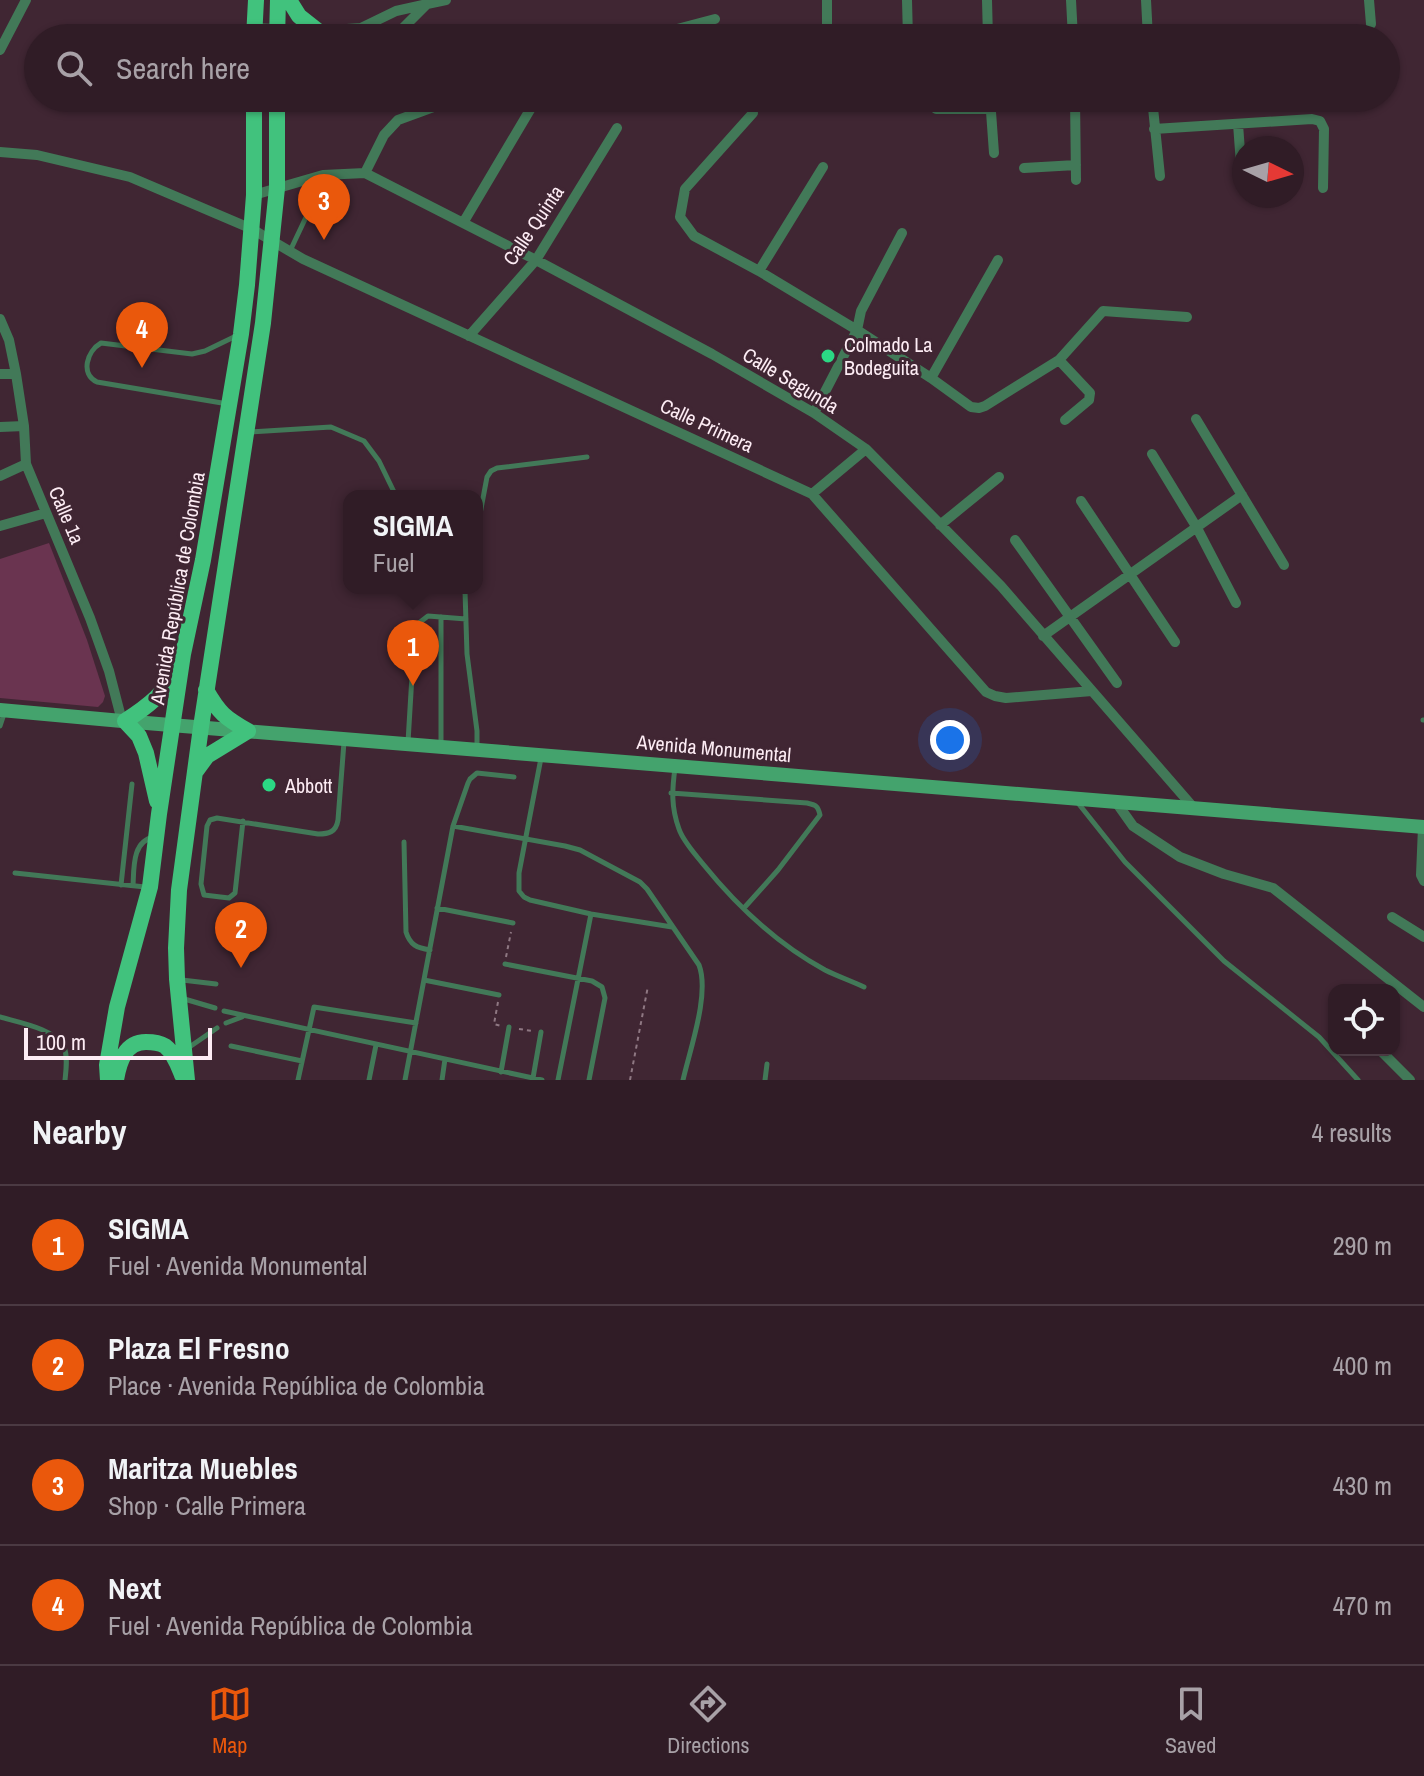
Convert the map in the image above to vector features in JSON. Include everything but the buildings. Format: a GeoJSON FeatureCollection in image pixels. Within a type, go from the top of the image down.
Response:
{"type":"FeatureCollection","features":[{"type":"Feature","properties":{"kind":"main road"},"geometry":{"type":"LineString","coordinates":[[255,24],[256,0]]}},
{"type":"Feature","properties":{"kind":"main road"},"geometry":{"type":"LineString","coordinates":[[277,24],[278,0]]}},
{"type":"Feature","properties":{"kind":"main road"},"geometry":{"type":"LineString","coordinates":[[289,0],[299,16],[309,24]]}},
{"type":"Feature","properties":{"kind":"main road","name":"Avenida República de Colombia"},"geometry":{"type":"LineString","coordinates":[[108,1080],[107,1065],[117,1007],[150,887],[183,654],[203,560],[241,334],[254,195],[254,112]]}},
{"type":"Feature","properties":{"kind":"main road","name":"Avenida República de Colombia"},"geometry":{"type":"LineString","coordinates":[[186,1080],[177,979],[179,890],[206,690],[258,358],[277,188],[277,112]]}},
{"type":"Feature","properties":{"kind":"main road"},"geometry":{"type":"LineString","coordinates":[[237,355],[258,358]]}},
{"type":"Feature","properties":{"kind":"main road"},"geometry":{"type":"LineString","coordinates":[[159,814],[146,753],[139,736],[124,721],[161,694],[173,679],[183,654]]}},
{"type":"Feature","properties":{"kind":"main road"},"geometry":{"type":"LineString","coordinates":[[206,690],[216,708],[229,721],[248,731]]}},
{"type":"Feature","properties":{"kind":"main road","name":"Avenida Monumental"},"geometry":{"type":"LineString","coordinates":[[3,710],[1424,827]]}},
{"type":"Feature","properties":{"kind":"main road"},"geometry":{"type":"LineString","coordinates":[[194,774],[207,756],[248,731]]}},
{"type":"Feature","properties":{"kind":"main road"},"geometry":{"type":"LineString","coordinates":[[116,1080],[121,1058],[129,1048],[140,1042],[153,1042],[165,1046],[174,1056],[186,1080]]}},
{"type":"Feature","properties":{"kind":"street"},"geometry":{"type":"LineString","coordinates":[[0,50],[26,0]]}},
{"type":"Feature","properties":{"kind":"street"},"geometry":{"type":"LineString","coordinates":[[376,24],[396,11],[446,0]]}},
{"type":"Feature","properties":{"kind":"street"},"geometry":{"type":"LineString","coordinates":[[827,0],[827,24]]}},
{"type":"Feature","properties":{"kind":"street"},"geometry":{"type":"LineString","coordinates":[[907,0],[908,24]]}},
{"type":"Feature","properties":{"kind":"street"},"geometry":{"type":"LineString","coordinates":[[987,0],[988,24]]}},
{"type":"Feature","properties":{"kind":"street"},"geometry":{"type":"LineString","coordinates":[[1071,0],[1072,24]]}},
{"type":"Feature","properties":{"kind":"street"},"geometry":{"type":"LineString","coordinates":[[1146,0],[1147,24]]}},
{"type":"Feature","properties":{"kind":"street"},"geometry":{"type":"LineString","coordinates":[[1369,0],[1371,24]]}},
{"type":"Feature","properties":{"kind":"street"},"geometry":{"type":"LineString","coordinates":[[407,24],[427,4]]}},
{"type":"Feature","properties":{"kind":"street"},"geometry":{"type":"LineString","coordinates":[[696,24],[715,19]]}},
{"type":"Feature","properties":{"kind":"street"},"geometry":{"type":"LineString","coordinates":[[365,173],[384,135],[398,120],[420,112]]}},
{"type":"Feature","properties":{"kind":"street"},"geometry":{"type":"LineString","coordinates":[[463,223],[529,112]]}},
{"type":"Feature","properties":{"kind":"street"},"geometry":{"type":"LineString","coordinates":[[991,112],[994,153]]}},
{"type":"Feature","properties":{"kind":"street"},"geometry":{"type":"LineString","coordinates":[[1075,112],[1076,180]]}},
{"type":"Feature","properties":{"kind":"street"},"geometry":{"type":"LineString","coordinates":[[1153,112],[1160,176]]}},
{"type":"Feature","properties":{"kind":"street"},"geometry":{"type":"LineString","coordinates":[[753,113],[685,189],[680,217],[694,236],[857,330],[971,407],[985,406],[1059,360],[1103,311],[1187,317]]}},
{"type":"Feature","properties":{"kind":"street"},"geometry":{"type":"LineString","coordinates":[[1154,129],[1320,121],[1324,129],[1323,188]]}},
{"type":"Feature","properties":{"kind":"street"},"geometry":{"type":"LineString","coordinates":[[1238,124],[1239,136]]}},
{"type":"Feature","properties":{"kind":"street","name":"Calle Quinta"},"geometry":{"type":"LineString","coordinates":[[469,336],[536,260],[617,128]]}},
{"type":"Feature","properties":{"kind":"street","name":"Calle Primera"},"geometry":{"type":"LineString","coordinates":[[0,152],[37,155],[130,177],[252,229],[290,252],[812,494],[986,692],[1006,698],[1092,691]]}},
{"type":"Feature","properties":{"kind":"street"},"geometry":{"type":"LineString","coordinates":[[1024,168],[1076,165]]}},
{"type":"Feature","properties":{"kind":"street"},"geometry":{"type":"LineString","coordinates":[[759,271],[823,167]]}},
{"type":"Feature","properties":{"kind":"street","name":"Calle Segunda"},"geometry":{"type":"LineString","coordinates":[[254,195],[326,175],[365,173],[712,354],[814,413],[866,449],[1001,586],[1193,807]]}},
{"type":"Feature","properties":{"kind":"street"},"geometry":{"type":"LineString","coordinates":[[814,413],[857,330],[861,311],[902,233]]}},
{"type":"Feature","properties":{"kind":"street"},"geometry":{"type":"LineString","coordinates":[[931,378],[998,260]]}},
{"type":"Feature","properties":{"kind":"street","name":"Calle 1a"},"geometry":{"type":"LineString","coordinates":[[0,319],[9,340],[16,374],[26,464],[90,618],[124,721]]}},
{"type":"Feature","properties":{"kind":"street"},"geometry":{"type":"LineString","coordinates":[[1059,360],[1090,393],[1089,400],[1065,420]]}},
{"type":"Feature","properties":{"kind":"street"},"geometry":{"type":"LineString","coordinates":[[0,374],[16,374]]}},
{"type":"Feature","properties":{"kind":"street"},"geometry":{"type":"LineString","coordinates":[[1196,419],[1284,565]]}},
{"type":"Feature","properties":{"kind":"street"},"geometry":{"type":"LineString","coordinates":[[0,427],[24,426]]}},
{"type":"Feature","properties":{"kind":"street"},"geometry":{"type":"LineString","coordinates":[[812,494],[866,449]]}},
{"type":"Feature","properties":{"kind":"street"},"geometry":{"type":"LineString","coordinates":[[1152,454],[1197,528],[1236,603]]}},
{"type":"Feature","properties":{"kind":"street"},"geometry":{"type":"LineString","coordinates":[[0,476],[26,464]]}},
{"type":"Feature","properties":{"kind":"street"},"geometry":{"type":"LineString","coordinates":[[940,525],[999,477]]}},
{"type":"Feature","properties":{"kind":"street"},"geometry":{"type":"LineString","coordinates":[[1043,636],[1242,495]]}},
{"type":"Feature","properties":{"kind":"street"},"geometry":{"type":"LineString","coordinates":[[1081,501],[1175,642]]}},
{"type":"Feature","properties":{"kind":"street"},"geometry":{"type":"LineString","coordinates":[[0,526],[46,513]]}},
{"type":"Feature","properties":{"kind":"street"},"geometry":{"type":"LineString","coordinates":[[1015,540],[1117,683]]}},
{"type":"Feature","properties":{"kind":"street"},"geometry":{"type":"LineString","coordinates":[[1116,802],[1133,826],[1180,857],[1273,888],[1424,1007]]}},
{"type":"Feature","properties":{"kind":"street"},"geometry":{"type":"LineString","coordinates":[[1424,827],[1421,875],[1424,881]]}},
{"type":"Feature","properties":{"kind":"street"},"geometry":{"type":"LineString","coordinates":[[1392,917],[1424,937]]}},
{"type":"Feature","properties":{"kind":"street"},"geometry":{"type":"LineString","coordinates":[[1386,1056],[1410,1080]]}},
{"type":"Feature","properties":{"kind":"lane"},"geometry":{"type":"LineString","coordinates":[[290,252],[326,175]]}},
{"type":"Feature","properties":{"kind":"lane"},"geometry":{"type":"LineString","coordinates":[[229,404],[97,382],[87,372],[89,354],[101,343],[192,354],[241,334]]}},
{"type":"Feature","properties":{"kind":"lane"},"geometry":{"type":"LineString","coordinates":[[245,433],[331,427],[364,441],[379,461],[393,490]]}},
{"type":"Feature","properties":{"kind":"lane"},"geometry":{"type":"LineString","coordinates":[[483,498],[487,477],[497,468],[587,457]]}},
{"type":"Feature","properties":{"kind":"lane"},"geometry":{"type":"LineString","coordinates":[[464,594],[477,749]]}},
{"type":"Feature","properties":{"kind":"lane"},"geometry":{"type":"LineString","coordinates":[[407,743],[415,626],[428,616],[466,619]]}},
{"type":"Feature","properties":{"kind":"lane"},"geometry":{"type":"LineString","coordinates":[[441,617],[441,746]]}},
{"type":"Feature","properties":{"kind":"lane"},"geometry":{"type":"LineString","coordinates":[[0,726],[3,710]]}},
{"type":"Feature","properties":{"kind":"lane"},"geometry":{"type":"LineString","coordinates":[[243,821],[235,893],[229,898],[204,895],[201,884],[208,822],[217,818],[243,821],[318,834],[326,834],[337,827],[344,738]]}},
{"type":"Feature","properties":{"kind":"lane"},"geometry":{"type":"LineString","coordinates":[[542,754],[525,839],[519,891],[524,897],[538,903],[673,927]]}},
{"type":"Feature","properties":{"kind":"lane"},"geometry":{"type":"LineString","coordinates":[[675,765],[671,793],[680,832],[719,885],[774,936],[800,955],[864,987]]}},
{"type":"Feature","properties":{"kind":"lane"},"geometry":{"type":"LineString","coordinates":[[405,1080],[453,826],[468,783],[474,775],[483,773],[514,777]]}},
{"type":"Feature","properties":{"kind":"lane"},"geometry":{"type":"LineString","coordinates":[[121,885],[132,784]]}},
{"type":"Feature","properties":{"kind":"lane"},"geometry":{"type":"LineString","coordinates":[[671,793],[807,803],[819,808],[820,815],[744,908]]}},
{"type":"Feature","properties":{"kind":"lane"},"geometry":{"type":"LineString","coordinates":[[1074,797],[1125,862],[1224,961],[1319,1037],[1358,1080]]}},
{"type":"Feature","properties":{"kind":"lane"},"geometry":{"type":"LineString","coordinates":[[453,826],[580,850],[640,882],[647,889],[699,965],[703,983],[683,1080]]}},
{"type":"Feature","properties":{"kind":"lane"},"geometry":{"type":"LineString","coordinates":[[133,886],[136,853],[141,843],[157,837]]}},
{"type":"Feature","properties":{"kind":"lane"},"geometry":{"type":"LineString","coordinates":[[404,842],[406,932],[412,944],[430,950]]}},
{"type":"Feature","properties":{"kind":"lane"},"geometry":{"type":"LineString","coordinates":[[15,873],[150,887]]}},
{"type":"Feature","properties":{"kind":"lane"},"geometry":{"type":"LineString","coordinates":[[437,908],[513,923]]}},
{"type":"Feature","properties":{"kind":"lane"},"geometry":{"type":"LineString","coordinates":[[558,1080],[591,914]]}},
{"type":"Feature","properties":{"kind":"lane"},"geometry":{"type":"LineString","coordinates":[[505,964],[598,983],[604,991],[589,1080]]}},
{"type":"Feature","properties":{"kind":"lane"},"geometry":{"type":"LineString","coordinates":[[177,979],[216,984]]}},
{"type":"Feature","properties":{"kind":"lane"},"geometry":{"type":"LineString","coordinates":[[424,980],[499,995]]}},
{"type":"Feature","properties":{"kind":"lane"},"geometry":{"type":"LineString","coordinates":[[179,997],[215,1008]]}},
{"type":"Feature","properties":{"kind":"lane"},"geometry":{"type":"LineString","coordinates":[[298,1080],[314,1007],[416,1023]]}},
{"type":"Feature","properties":{"kind":"lane"},"geometry":{"type":"LineString","coordinates":[[224,1011],[518,1078],[542,1080]]}},
{"type":"Feature","properties":{"kind":"lane"},"geometry":{"type":"LineString","coordinates":[[226,1023],[243,1016]]}},
{"type":"Feature","properties":{"kind":"lane"},"geometry":{"type":"LineString","coordinates":[[0,1017],[34,1027],[64,1046],[65,1080]]}},
{"type":"Feature","properties":{"kind":"lane"},"geometry":{"type":"LineString","coordinates":[[501,1072],[509,1027]]}},
{"type":"Feature","properties":{"kind":"lane"},"geometry":{"type":"LineString","coordinates":[[184,1051],[217,1028]]}},
{"type":"Feature","properties":{"kind":"lane"},"geometry":{"type":"LineString","coordinates":[[533,1078],[541,1032]]}},
{"type":"Feature","properties":{"kind":"lane"},"geometry":{"type":"LineString","coordinates":[[369,1080],[376,1045]]}},
{"type":"Feature","properties":{"kind":"lane"},"geometry":{"type":"LineString","coordinates":[[231,1046],[302,1061]]}},
{"type":"Feature","properties":{"kind":"lane"},"geometry":{"type":"LineString","coordinates":[[442,1080],[445,1059]]}},
{"type":"Feature","properties":{"kind":"lane"},"geometry":{"type":"LineString","coordinates":[[765,1080],[767,1064]]}},
{"type":"Feature","properties":{"kind":"path"},"geometry":{"type":"LineString","coordinates":[[630,1080],[648,986]]}},
{"type":"Feature","properties":{"kind":"shaded area"},"geometry":{"type":"Polygon","coordinates":[[[49,543],[105,696],[98,707],[0,698],[0,559],[49,543]]]}},
{"type":"Feature","properties":{"kind":"place","name":"Maritza Muebles"},"geometry":{"type":"Point","coordinates":[324,240]}},
{"type":"Feature","properties":{"kind":"place","name":"Colmado La Bodeguita"},"geometry":{"type":"Point","coordinates":[828,356]}},
{"type":"Feature","properties":{"kind":"place","name":"Next"},"geometry":{"type":"Point","coordinates":[142,368]}},
{"type":"Feature","properties":{"kind":"place","name":"SIGMA"},"geometry":{"type":"Point","coordinates":[413,686]}},
{"type":"Feature","properties":{"kind":"place","name":"Abbott"},"geometry":{"type":"Point","coordinates":[269,785]}},
{"type":"Feature","properties":{"kind":"place","name":"Plaza El Fresno"},"geometry":{"type":"Point","coordinates":[241,968]}}]}
